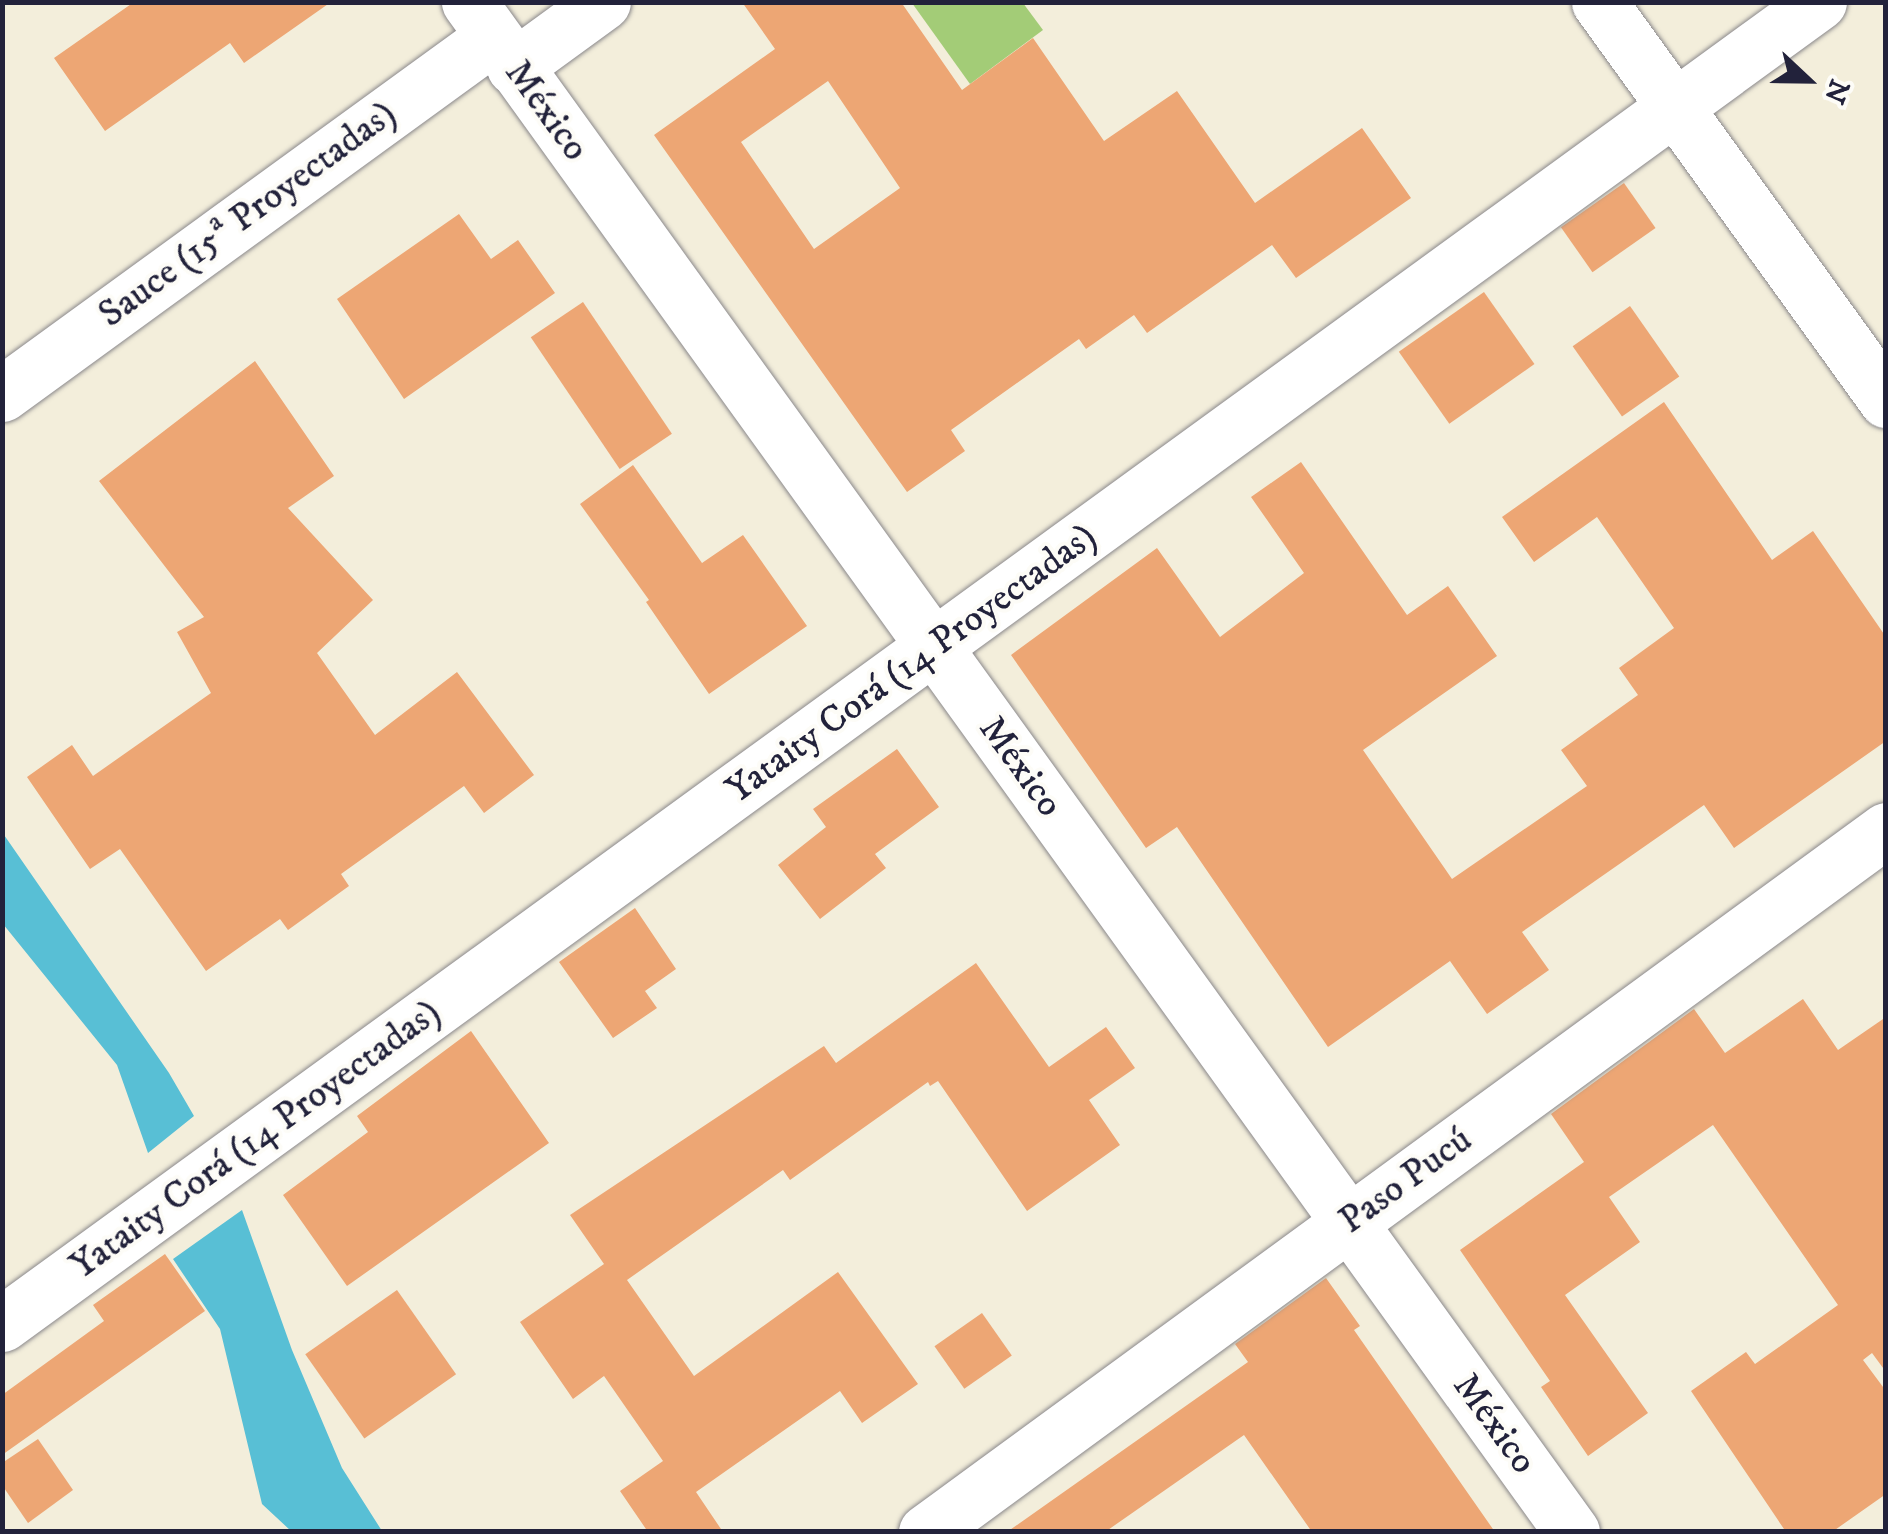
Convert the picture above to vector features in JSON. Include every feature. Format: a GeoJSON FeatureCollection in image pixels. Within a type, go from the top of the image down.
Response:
{"type":"FeatureCollection","features":[{"type":"Feature","properties":{"kind":"street","name":"Sauce (15ª Proyectadas)"},"geometry":{"type":"LineString","coordinates":[[2,394],[492,35],[603,2]]}},
{"type":"Feature","properties":{"kind":"street"},"geometry":{"type":"LineString","coordinates":[[1599,2],[1886,400]]}},
{"type":"Feature","properties":{"kind":"street","name":"Yataity Corá (14 Proyectadas)"},"geometry":{"type":"LineString","coordinates":[[2,1324],[1819,2]]}},
{"type":"Feature","properties":{"kind":"street","name":"México"},"geometry":{"type":"LineString","coordinates":[[492,35],[1572,1532]]}},
{"type":"Feature","properties":{"kind":"street","name":"Paso Pucú"},"geometry":{"type":"LineString","coordinates":[[926,1532],[1886,830]]}},
{"type":"Feature","properties":{"kind":"green space"},"geometry":{"type":"Polygon","coordinates":[[[912,3],[1023,3],[1043,30],[970,84],[912,3]]]}},
{"type":"Feature","properties":{"kind":"water"},"geometry":{"type":"Polygon","coordinates":[[[2,832],[169,1073],[194,1116],[148,1153],[117,1065],[3,924],[2,832]]]}},
{"type":"Feature","properties":{"kind":"water"},"geometry":{"type":"Polygon","coordinates":[[[242,1210],[292,1350],[342,1468],[382,1531],[291,1531],[262,1504],[220,1329],[173,1259],[242,1210]]]}},
{"type":"Feature","properties":{"kind":"building"},"geometry":{"type":"Polygon","coordinates":[[[134,2],[331,2],[244,63],[230,43],[105,131],[54,58],[134,2]]]}},
{"type":"Feature","properties":{"kind":"building"},"geometry":{"type":"Polygon","coordinates":[[[742,2],[901,2],[962,90],[1033,38],[1104,141],[1177,91],[1255,203],[1362,128],[1411,198],[1296,278],[1272,245],[1147,333],[1134,315],[1086,349],[1079,339],[951,430],[965,451],[907,492],[654,135],[775,49],[742,2]],[[828,81],[741,142],[814,249],[900,188],[828,81]]]}},
{"type":"Feature","properties":{"kind":"building"},"geometry":{"type":"Polygon","coordinates":[[[1624,183],[1656,228],[1592,272],[1561,227],[1624,183]]]}},
{"type":"Feature","properties":{"kind":"building"},"geometry":{"type":"Polygon","coordinates":[[[459,214],[491,259],[518,240],[555,293],[404,399],[337,299],[459,214]]]}},
{"type":"Feature","properties":{"kind":"building"},"geometry":{"type":"Polygon","coordinates":[[[1484,292],[1534,364],[1449,424],[1399,352],[1484,292]]]}},
{"type":"Feature","properties":{"kind":"building"},"geometry":{"type":"Polygon","coordinates":[[[583,302],[672,434],[620,469],[531,337],[583,302]]]}},
{"type":"Feature","properties":{"kind":"building"},"geometry":{"type":"Polygon","coordinates":[[[1630,306],[1679,376],[1622,417],[1573,346],[1630,306]]]}},
{"type":"Feature","properties":{"kind":"building"},"geometry":{"type":"Polygon","coordinates":[[[255,361],[334,476],[288,508],[373,600],[317,653],[375,735],[457,672],[534,775],[484,813],[464,786],[341,874],[349,886],[288,930],[280,919],[206,971],[120,849],[90,869],[27,777],[72,745],[93,776],[211,693],[177,632],[204,617],[99,481],[255,361]]]}},
{"type":"Feature","properties":{"kind":"building"},"geometry":{"type":"Polygon","coordinates":[[[1664,402],[1772,560],[1813,531],[1886,637],[1886,741],[1734,848],[1704,805],[1522,932],[1549,970],[1487,1014],[1450,961],[1328,1047],[1177,827],[1146,848],[1011,655],[1157,548],[1220,637],[1304,573],[1251,497],[1301,462],[1407,615],[1448,586],[1497,656],[1363,750],[1452,879],[1587,786],[1561,750],[1638,695],[1619,668],[1674,628],[1597,517],[1534,562],[1502,517],[1664,402]]]}},
{"type":"Feature","properties":{"kind":"building"},"geometry":{"type":"Polygon","coordinates":[[[633,465],[702,563],[743,535],[807,626],[709,694],[646,602],[649,600],[580,504],[633,465]]]}},
{"type":"Feature","properties":{"kind":"building"},"geometry":{"type":"Polygon","coordinates":[[[897,749],[939,807],[875,854],[886,868],[820,919],[778,865],[826,827],[813,809],[897,749]]]}},
{"type":"Feature","properties":{"kind":"building"},"geometry":{"type":"Polygon","coordinates":[[[635,908],[676,969],[645,991],[657,1008],[613,1038],[559,962],[635,908]]]}},
{"type":"Feature","properties":{"kind":"building"},"geometry":{"type":"Polygon","coordinates":[[[976,963],[1049,1067],[1106,1027],[1135,1068],[1089,1100],[1120,1145],[1027,1211],[938,1081],[930,1086],[928,1082],[790,1180],[783,1170],[627,1280],[694,1376],[838,1272],[918,1384],[862,1423],[840,1391],[696,1492],[723,1532],[648,1532],[620,1491],[663,1461],[604,1376],[573,1399],[520,1322],[604,1264],[570,1215],[824,1046],[836,1063],[976,963]]]}},
{"type":"Feature","properties":{"kind":"building"},"geometry":{"type":"Polygon","coordinates":[[[1803,999],[1838,1050],[1886,1017],[1886,1372],[1872,1353],[1863,1360],[1886,1391],[1886,1494],[1832,1532],[1786,1532],[1691,1391],[1746,1352],[1755,1364],[1838,1305],[1713,1125],[1609,1197],[1640,1242],[1565,1295],[1648,1413],[1588,1456],[1541,1387],[1550,1381],[1460,1250],[1584,1162],[1551,1114],[1694,1009],[1725,1053],[1803,999]]]}},
{"type":"Feature","properties":{"kind":"building"},"geometry":{"type":"Polygon","coordinates":[[[471,1031],[549,1143],[347,1286],[283,1195],[368,1132],[357,1116],[471,1031]]]}},
{"type":"Feature","properties":{"kind":"building"},"geometry":{"type":"Polygon","coordinates":[[[165,1254],[205,1311],[2,1455],[2,1395],[104,1321],[93,1305],[165,1254]]]}},
{"type":"Feature","properties":{"kind":"building"},"geometry":{"type":"Polygon","coordinates":[[[1326,1278],[1360,1326],[1354,1330],[1495,1532],[1312,1532],[1244,1435],[1105,1532],[1007,1532],[1248,1362],[1235,1344],[1326,1278]]]}},
{"type":"Feature","properties":{"kind":"building"},"geometry":{"type":"Polygon","coordinates":[[[397,1290],[456,1374],[364,1439],[305,1354],[397,1290]]]}},
{"type":"Feature","properties":{"kind":"building"},"geometry":{"type":"Polygon","coordinates":[[[982,1313],[1012,1356],[964,1389],[934,1346],[982,1313]]]}},
{"type":"Feature","properties":{"kind":"building"},"geometry":{"type":"Polygon","coordinates":[[[38,1439],[73,1490],[28,1523],[2,1485],[2,1463],[38,1439]]]}}]}
